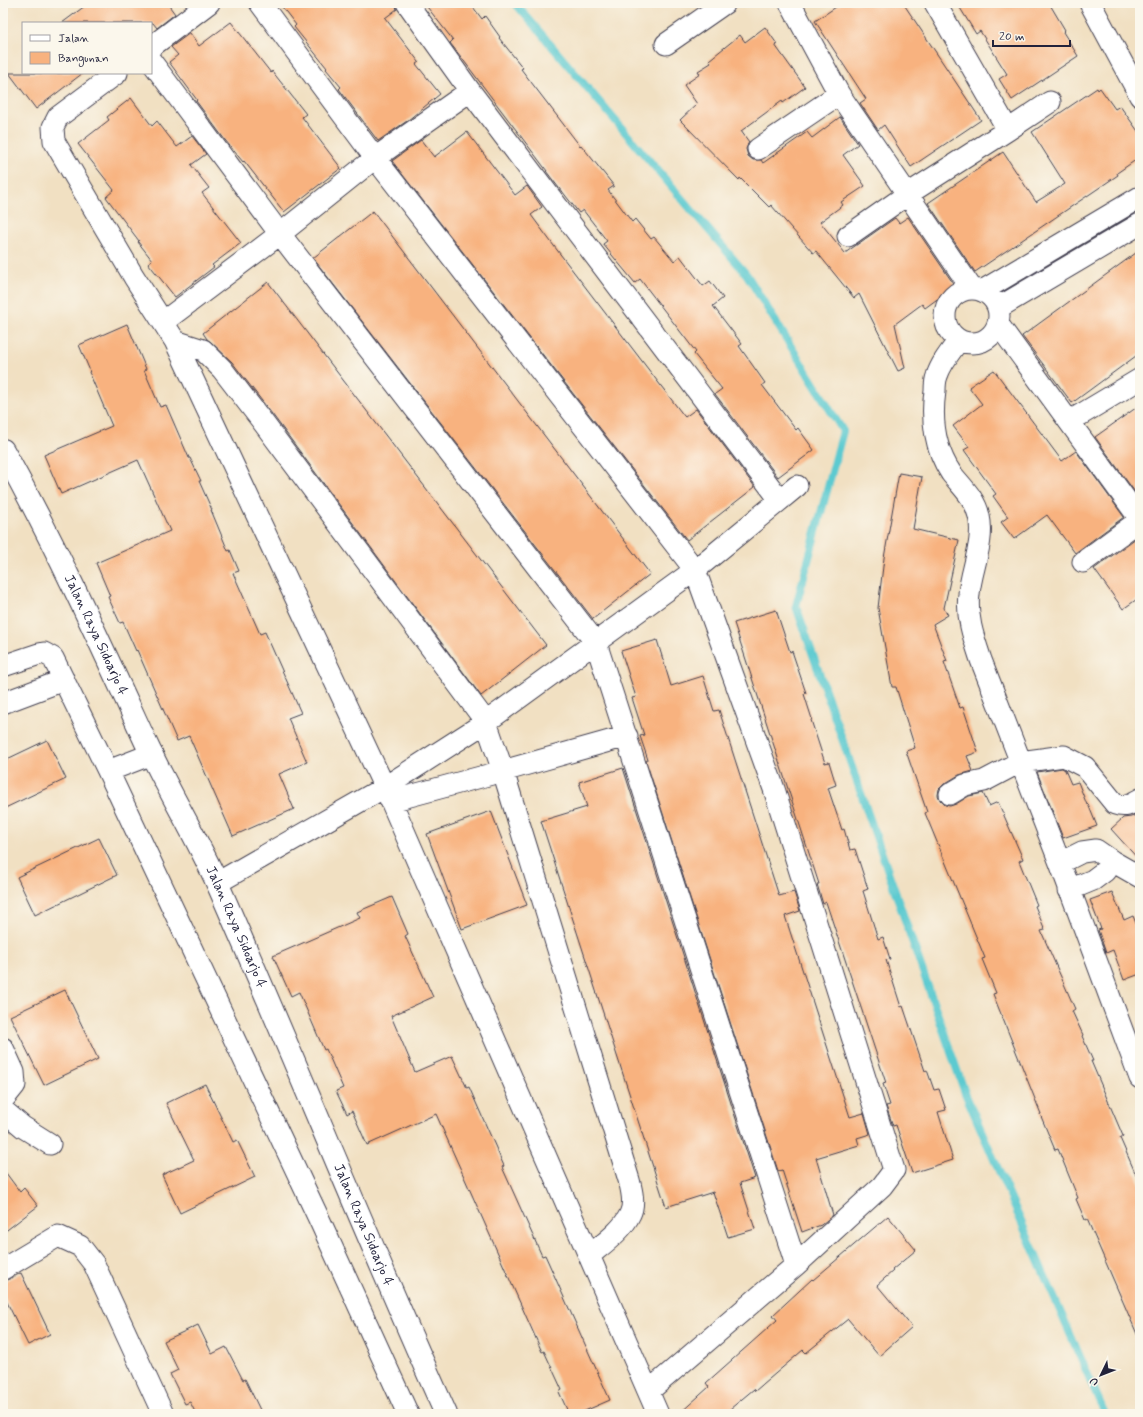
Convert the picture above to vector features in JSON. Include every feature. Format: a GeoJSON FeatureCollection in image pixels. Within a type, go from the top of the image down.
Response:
{"type":"FeatureCollection","features":[{"type":"Feature","properties":{"kind":"street"},"geometry":{"type":"LineString","coordinates":[[152,46],[210,3]]}},
{"type":"Feature","properties":{"kind":"street"},"geometry":{"type":"LineString","coordinates":[[260,3],[375,158],[695,570],[774,789],[894,1170],[882,1186],[796,1265],[649,1391]]}},
{"type":"Feature","properties":{"kind":"street"},"geometry":{"type":"LineString","coordinates":[[407,3],[470,91],[780,500]]}},
{"type":"Feature","properties":{"kind":"street"},"geometry":{"type":"LineString","coordinates":[[666,44],[725,3]]}},
{"type":"Feature","properties":{"kind":"street"},"geometry":{"type":"LineString","coordinates":[[790,3],[839,94],[977,290],[992,298],[998,316],[1140,520],[1083,562]]}},
{"type":"Feature","properties":{"kind":"street"},"geometry":{"type":"LineString","coordinates":[[935,3],[1008,130]]}},
{"type":"Feature","properties":{"kind":"street"},"geometry":{"type":"LineString","coordinates":[[1090,3],[1140,96]]}},
{"type":"Feature","properties":{"kind":"street"},"geometry":{"type":"LineString","coordinates":[[152,62],[280,234],[596,643],[796,1265]]}},
{"type":"Feature","properties":{"kind":"street"},"geometry":{"type":"LineString","coordinates":[[116,74],[58,117],[53,127],[54,141],[134,277],[175,341],[388,794],[658,1414]]}},
{"type":"Feature","properties":{"kind":"street"},"geometry":{"type":"LineString","coordinates":[[164,322],[280,234],[375,158],[470,91]]}},
{"type":"Feature","properties":{"kind":"street"},"geometry":{"type":"LineString","coordinates":[[758,149],[839,94]]}},
{"type":"Feature","properties":{"kind":"street"},"geometry":{"type":"LineString","coordinates":[[848,236],[908,194],[1050,102]]}},
{"type":"Feature","properties":{"kind":"street"},"geometry":{"type":"LineString","coordinates":[[1140,197],[977,290],[961,292],[952,299],[946,310],[946,321],[950,332],[959,340],[971,343],[983,342],[992,335],[998,316],[1140,224]]}},
{"type":"Feature","properties":{"kind":"street"},"geometry":{"type":"LineString","coordinates":[[959,340],[937,376],[932,406],[935,435],[943,459],[951,472],[973,499],[979,516],[980,536],[968,596],[971,630],[1140,1078]]}},
{"type":"Feature","properties":{"kind":"street"},"geometry":{"type":"LineString","coordinates":[[175,341],[203,350],[222,369],[267,427],[486,722],[503,771],[633,1197],[631,1214],[618,1230],[590,1255]]}},
{"type":"Feature","properties":{"kind":"street"},"geometry":{"type":"LineString","coordinates":[[1070,421],[1140,379]]}},
{"type":"Feature","properties":{"kind":"street","name":"Jalan Raya Sidoarjo 4"},"geometry":{"type":"LineString","coordinates":[[3,450],[88,618],[152,754],[216,883],[446,1414]]}},
{"type":"Feature","properties":{"kind":"street"},"geometry":{"type":"LineString","coordinates":[[216,883],[388,794],[695,570],[797,486]]}},
{"type":"Feature","properties":{"kind":"street"},"geometry":{"type":"LineString","coordinates":[[3,666],[44,653],[53,658],[108,771],[320,1221],[408,1414]]}},
{"type":"Feature","properties":{"kind":"street"},"geometry":{"type":"LineString","coordinates":[[3,703],[64,680]]}},
{"type":"Feature","properties":{"kind":"street"},"geometry":{"type":"LineString","coordinates":[[388,794],[503,771],[627,736]]}},
{"type":"Feature","properties":{"kind":"street"},"geometry":{"type":"LineString","coordinates":[[108,771],[152,754]]}},
{"type":"Feature","properties":{"kind":"street"},"geometry":{"type":"LineString","coordinates":[[950,794],[965,785],[984,781],[1020,762],[1064,756],[1085,767],[1115,804],[1122,806],[1130,805],[1140,799]]}},
{"type":"Feature","properties":{"kind":"street"},"geometry":{"type":"LineString","coordinates":[[1060,863],[1082,852],[1096,850],[1140,877]]}},
{"type":"Feature","properties":{"kind":"street"},"geometry":{"type":"LineString","coordinates":[[1069,890],[1093,880],[1105,872],[1112,861]]}},
{"type":"Feature","properties":{"kind":"street"},"geometry":{"type":"LineString","coordinates":[[3,1048],[14,1072],[15,1085],[3,1100]]}},
{"type":"Feature","properties":{"kind":"street"},"geometry":{"type":"LineString","coordinates":[[3,1110],[23,1127],[50,1144]]}},
{"type":"Feature","properties":{"kind":"street"},"geometry":{"type":"LineString","coordinates":[[3,1269],[58,1236],[80,1246],[94,1264],[163,1414]]}},
{"type":"Feature","properties":{"kind":"building"},"geometry":{"type":"Polygon","coordinates":[[[89,3],[167,3],[175,14],[157,28],[152,22],[63,22],[89,3]]]}},
{"type":"Feature","properties":{"kind":"building"},"geometry":{"type":"Polygon","coordinates":[[[279,3],[395,3],[397,9],[385,18],[419,62],[416,64],[440,94],[407,121],[378,141],[339,89],[341,87],[326,69],[327,68],[294,27],[296,25],[279,3]]]}},
{"type":"Feature","properties":{"kind":"building"},"geometry":{"type":"Polygon","coordinates":[[[424,3],[470,3],[482,19],[485,16],[500,37],[499,38],[523,68],[521,69],[580,146],[581,145],[614,186],[608,190],[632,222],[635,219],[651,239],[654,237],[674,261],[680,256],[703,286],[710,281],[723,298],[713,306],[742,344],[739,346],[765,383],[762,385],[796,430],[798,428],[814,450],[778,477],[715,394],[722,389],[694,354],[696,352],[640,279],[635,283],[603,244],[607,241],[583,210],[579,213],[562,192],[450,43],[453,40],[424,3]]]}},
{"type":"Feature","properties":{"kind":"building"},"geometry":{"type":"Polygon","coordinates":[[[842,3],[903,3],[981,120],[911,167],[884,125],[878,130],[860,103],[866,99],[815,21],[842,3]]]}},
{"type":"Feature","properties":{"kind":"building"},"geometry":{"type":"Polygon","coordinates":[[[957,3],[1049,3],[1065,30],[1063,32],[1078,56],[1012,100],[999,79],[1007,74],[980,31],[976,34],[957,3]]]}},
{"type":"Feature","properties":{"kind":"building"},"geometry":{"type":"Polygon","coordinates":[[[231,22],[271,73],[272,71],[306,114],[302,117],[341,168],[284,212],[244,161],[243,162],[225,140],[169,62],[178,55],[171,47],[190,33],[199,46],[231,22]]]}},
{"type":"Feature","properties":{"kind":"building"},"geometry":{"type":"Polygon","coordinates":[[[765,27],[777,44],[775,45],[805,87],[783,103],[782,101],[741,131],[749,142],[746,149],[748,156],[753,160],[761,160],[763,163],[807,132],[812,138],[840,117],[858,144],[843,155],[865,186],[841,202],[843,205],[820,222],[845,253],[895,218],[899,223],[908,217],[955,286],[925,308],[922,304],[895,324],[905,368],[898,371],[859,294],[854,298],[816,251],[813,253],[771,205],[769,207],[740,178],[739,180],[680,120],[697,104],[684,85],[700,74],[698,71],[711,63],[709,60],[740,35],[745,42],[765,27]]]}},
{"type":"Feature","properties":{"kind":"building"},"geometry":{"type":"Polygon","coordinates":[[[9,73],[82,74],[36,109],[9,73]]]}},
{"type":"Feature","properties":{"kind":"building"},"geometry":{"type":"Polygon","coordinates":[[[1097,88],[1098,90],[1100,88],[1115,109],[1120,106],[1140,134],[1140,157],[1117,173],[1118,175],[975,272],[928,203],[1003,152],[1036,202],[1065,184],[1032,132],[1097,88]]]}},
{"type":"Feature","properties":{"kind":"building"},"geometry":{"type":"Polygon","coordinates":[[[131,98],[152,126],[157,121],[177,147],[192,136],[206,154],[191,165],[209,188],[202,193],[241,243],[212,265],[214,267],[175,297],[148,263],[152,260],[106,197],[114,190],[78,144],[109,120],[107,117],[131,98]]]}},
{"type":"Feature","properties":{"kind":"building"},"geometry":{"type":"Polygon","coordinates":[[[467,132],[515,195],[527,186],[542,207],[531,215],[554,246],[684,416],[685,417],[696,409],[755,487],[687,540],[392,161],[421,140],[434,157],[467,132]]]}},
{"type":"Feature","properties":{"kind":"building"},"geometry":{"type":"Polygon","coordinates":[[[373,211],[650,574],[593,619],[313,258],[373,211]]]}},
{"type":"Feature","properties":{"kind":"building"},"geometry":{"type":"Polygon","coordinates":[[[1140,250],[1140,353],[1072,403],[1022,336],[1140,250]]]}},
{"type":"Feature","properties":{"kind":"building"},"geometry":{"type":"Polygon","coordinates":[[[268,282],[546,645],[481,696],[272,414],[232,362],[207,339],[203,333],[268,282]]]}},
{"type":"Feature","properties":{"kind":"building"},"geometry":{"type":"Polygon","coordinates":[[[127,324],[160,407],[166,405],[189,458],[201,481],[199,481],[228,551],[230,550],[239,571],[233,573],[260,634],[265,632],[301,713],[288,718],[307,762],[279,774],[294,809],[233,836],[189,736],[177,741],[137,650],[136,651],[123,622],[120,623],[108,597],[110,596],[96,563],[170,531],[138,460],[61,494],[44,455],[112,426],[79,345],[127,324]]]}},
{"type":"Feature","properties":{"kind":"building"},"geometry":{"type":"Polygon","coordinates":[[[994,370],[1062,461],[1076,451],[1124,517],[1075,553],[1047,515],[1014,539],[1001,522],[1008,517],[993,496],[996,494],[964,450],[969,447],[953,426],[982,404],[969,387],[994,370]]]}},
{"type":"Feature","properties":{"kind":"building"},"geometry":{"type":"Polygon","coordinates":[[[1140,405],[1140,499],[1095,437],[1140,405]]]}},
{"type":"Feature","properties":{"kind":"building"},"geometry":{"type":"Polygon","coordinates":[[[899,473],[922,477],[913,529],[959,540],[944,608],[948,615],[933,624],[947,661],[944,662],[960,708],[963,707],[978,752],[967,756],[973,771],[959,775],[944,784],[939,789],[938,795],[940,800],[945,805],[950,806],[969,796],[983,793],[989,806],[998,802],[1023,859],[1019,861],[1037,905],[1035,906],[1045,930],[1041,931],[1075,1009],[1072,1011],[1093,1061],[1091,1061],[1123,1136],[1120,1138],[1140,1184],[1140,1341],[1087,1219],[1085,1220],[1076,1199],[1078,1198],[1058,1149],[1055,1150],[1040,1114],[993,994],[996,993],[982,959],[985,958],[925,813],[927,812],[906,751],[915,748],[896,687],[892,687],[878,608],[884,558],[899,473]]]}},
{"type":"Feature","properties":{"kind":"building"},"geometry":{"type":"Polygon","coordinates":[[[1140,535],[1140,597],[1123,609],[1094,569],[1140,535]]]}},
{"type":"Feature","properties":{"kind":"building"},"geometry":{"type":"Polygon","coordinates":[[[776,610],[806,693],[804,694],[812,719],[811,720],[825,763],[829,762],[836,785],[828,788],[842,830],[844,829],[850,850],[855,849],[868,889],[863,891],[878,939],[883,937],[890,959],[886,960],[901,1007],[903,1006],[925,1071],[927,1070],[934,1090],[939,1089],[946,1110],[938,1112],[953,1160],[912,1173],[896,1125],[893,1126],[886,1106],[890,1105],[883,1084],[886,1083],[826,902],[823,904],[817,884],[819,884],[734,623],[776,610]]]}},
{"type":"Feature","properties":{"kind":"building"},"geometry":{"type":"Polygon","coordinates":[[[657,640],[671,686],[703,676],[714,711],[719,710],[779,896],[794,892],[800,911],[785,916],[850,1117],[864,1113],[870,1134],[857,1138],[859,1145],[816,1158],[833,1215],[821,1225],[802,1232],[782,1170],[778,1171],[646,761],[648,760],[640,736],[644,735],[632,698],[636,697],[621,651],[657,640]]]}},
{"type":"Feature","properties":{"kind":"building"},"geometry":{"type":"Polygon","coordinates":[[[47,740],[66,779],[3,809],[3,761],[47,740]]]}},
{"type":"Feature","properties":{"kind":"building"},"geometry":{"type":"Polygon","coordinates":[[[623,768],[755,1178],[740,1183],[755,1229],[728,1237],[713,1192],[666,1207],[541,821],[587,807],[579,782],[623,768]]]}},
{"type":"Feature","properties":{"kind":"building"},"geometry":{"type":"Polygon","coordinates":[[[1062,768],[1065,770],[1071,784],[1078,782],[1097,826],[1063,838],[1037,772],[1062,768]]]}},
{"type":"Feature","properties":{"kind":"building"},"geometry":{"type":"Polygon","coordinates":[[[491,811],[527,905],[462,929],[427,834],[491,811]]]}},
{"type":"Feature","properties":{"kind":"building"},"geometry":{"type":"Polygon","coordinates":[[[1140,813],[1140,861],[1111,829],[1123,818],[1131,817],[1140,813]]]}},
{"type":"Feature","properties":{"kind":"building"},"geometry":{"type":"Polygon","coordinates":[[[99,838],[117,875],[35,915],[17,877],[99,838]]]}},
{"type":"Feature","properties":{"kind":"building"},"geometry":{"type":"Polygon","coordinates":[[[1112,892],[1124,920],[1133,916],[1140,933],[1140,974],[1124,980],[1113,950],[1106,953],[1098,930],[1101,929],[1090,900],[1112,892]]]}},
{"type":"Feature","properties":{"kind":"building"},"geometry":{"type":"Polygon","coordinates":[[[392,897],[408,934],[405,936],[433,997],[391,1016],[415,1072],[452,1056],[467,1088],[469,1087],[504,1166],[502,1167],[542,1256],[545,1255],[610,1400],[578,1414],[569,1414],[559,1392],[562,1390],[544,1351],[542,1352],[436,1114],[367,1145],[352,1111],[347,1114],[336,1091],[343,1088],[326,1049],[324,1050],[299,992],[291,996],[273,956],[360,918],[357,912],[392,897]]]}},
{"type":"Feature","properties":{"kind":"building"},"geometry":{"type":"Polygon","coordinates":[[[65,990],[98,1059],[44,1085],[10,1016],[65,990]]]}},
{"type":"Feature","properties":{"kind":"building"},"geometry":{"type":"Polygon","coordinates":[[[205,1084],[233,1142],[237,1140],[255,1177],[180,1213],[162,1175],[194,1160],[166,1103],[205,1084]]]}},
{"type":"Feature","properties":{"kind":"building"},"geometry":{"type":"Polygon","coordinates":[[[3,1169],[20,1192],[24,1188],[38,1206],[3,1233],[3,1169]]]}},
{"type":"Feature","properties":{"kind":"building"},"geometry":{"type":"Polygon","coordinates":[[[888,1216],[916,1250],[877,1285],[912,1327],[879,1356],[848,1319],[806,1353],[803,1350],[755,1391],[754,1389],[724,1414],[679,1414],[709,1387],[706,1383],[777,1320],[773,1315],[812,1279],[813,1280],[888,1216]]]}},
{"type":"Feature","properties":{"kind":"building"},"geometry":{"type":"Polygon","coordinates":[[[21,1273],[50,1334],[28,1345],[3,1294],[3,1282],[21,1273]]]}},
{"type":"Feature","properties":{"kind":"building"},"geometry":{"type":"Polygon","coordinates":[[[198,1325],[212,1354],[226,1347],[243,1380],[245,1379],[262,1414],[196,1414],[190,1402],[185,1404],[170,1374],[178,1370],[164,1341],[198,1325]]]}},
{"type":"Feature","properties":{"kind":"waterway"},"geometry":{"type":"LineString","coordinates":[[515,3],[747,275],[843,431],[796,606],[965,1093],[1105,1414]]}}]}
